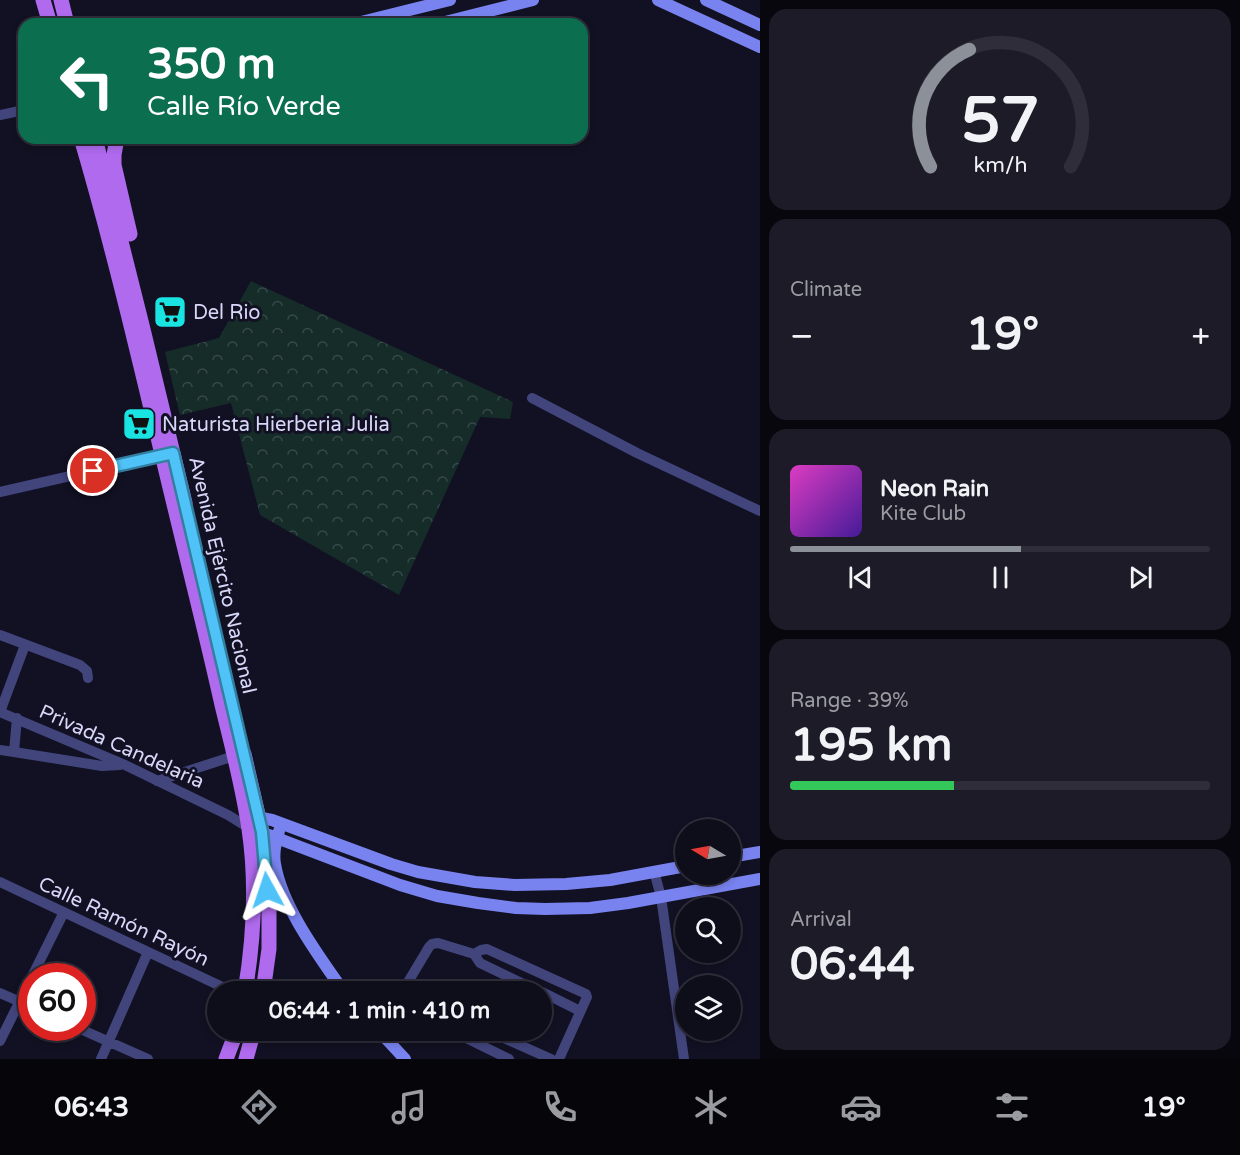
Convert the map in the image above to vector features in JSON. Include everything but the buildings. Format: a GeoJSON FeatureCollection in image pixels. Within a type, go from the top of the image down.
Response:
{"type":"FeatureCollection","features":[{"type":"Feature","properties":{"kind":"main road"},"geometry":{"type":"LineString","coordinates":[[43,0],[48,18]]}},
{"type":"Feature","properties":{"kind":"main road"},"geometry":{"type":"LineString","coordinates":[[61,0],[66,18]]}},
{"type":"Feature","properties":{"kind":"main road","name":"Avenida Ejército Nacional"},"geometry":{"type":"LineString","coordinates":[[83,144],[168,454],[254,823],[269,925],[269,949],[265,981]]}},
{"type":"Feature","properties":{"kind":"main road"},"geometry":{"type":"LineString","coordinates":[[89,144],[111,200]]}},
{"type":"Feature","properties":{"kind":"main road","name":"Avenida Ejército Nacional"},"geometry":{"type":"LineString","coordinates":[[97,144],[142,325],[234,756],[254,823],[254,904],[251,957],[247,981]]}},
{"type":"Feature","properties":{"kind":"main road"},"geometry":{"type":"LineString","coordinates":[[116,144],[114,165],[149,312],[149,318],[142,325]]}},
{"type":"Feature","properties":{"kind":"main road"},"geometry":{"type":"LineString","coordinates":[[226,1059],[233,1041]]}},
{"type":"Feature","properties":{"kind":"main road"},"geometry":{"type":"LineString","coordinates":[[246,1059],[251,1041]]}},
{"type":"Feature","properties":{"kind":"street"},"geometry":{"type":"LineString","coordinates":[[377,18],[450,0]]}},
{"type":"Feature","properties":{"kind":"street"},"geometry":{"type":"LineString","coordinates":[[461,18],[533,0]]}},
{"type":"Feature","properties":{"kind":"street"},"geometry":{"type":"LineString","coordinates":[[658,0],[760,47]]}},
{"type":"Feature","properties":{"kind":"street"},"geometry":{"type":"LineString","coordinates":[[706,0],[760,25]]}},
{"type":"Feature","properties":{"kind":"street"},"geometry":{"type":"LineString","coordinates":[[0,115],[18,111]]}},
{"type":"Feature","properties":{"kind":"street"},"geometry":{"type":"LineString","coordinates":[[532,398],[637,453],[760,511]]}},
{"type":"Feature","properties":{"kind":"street"},"geometry":{"type":"LineString","coordinates":[[0,492],[168,454]]}},
{"type":"Feature","properties":{"kind":"street"},"geometry":{"type":"LineString","coordinates":[[0,635],[80,665],[87,671],[88,678]]}},
{"type":"Feature","properties":{"kind":"street"},"geometry":{"type":"LineString","coordinates":[[0,712],[25,645]]}},
{"type":"Feature","properties":{"kind":"street","name":"Privada Candelaria"},"geometry":{"type":"LineString","coordinates":[[0,712],[123,764],[228,814],[254,823]]}},
{"type":"Feature","properties":{"kind":"street"},"geometry":{"type":"LineString","coordinates":[[14,752],[17,718]]}},
{"type":"Feature","properties":{"kind":"street"},"geometry":{"type":"LineString","coordinates":[[0,750],[102,766],[123,764]]}},
{"type":"Feature","properties":{"kind":"street"},"geometry":{"type":"LineString","coordinates":[[157,781],[234,756]]}},
{"type":"Feature","properties":{"kind":"street"},"geometry":{"type":"LineString","coordinates":[[254,823],[281,824],[391,864],[418,872],[475,882],[515,885],[566,884],[610,880],[675,868]]}},
{"type":"Feature","properties":{"kind":"street"},"geometry":{"type":"LineString","coordinates":[[254,823],[277,838],[400,885],[437,896],[478,903],[545,909],[582,908],[628,903],[760,879]]}},
{"type":"Feature","properties":{"kind":"street"},"geometry":{"type":"LineString","coordinates":[[281,824],[275,846],[275,864],[289,905],[337,981]]}},
{"type":"Feature","properties":{"kind":"street"},"geometry":{"type":"LineString","coordinates":[[741,855],[760,852]]}},
{"type":"Feature","properties":{"kind":"street"},"geometry":{"type":"LineString","coordinates":[[654,872],[661,897],[684,1059]]}},
{"type":"Feature","properties":{"kind":"street","name":"Calle Ramón Rayón"},"geometry":{"type":"LineString","coordinates":[[0,882],[210,981]]}},
{"type":"Feature","properties":{"kind":"street"},"geometry":{"type":"LineString","coordinates":[[38,963],[63,912]]}},
{"type":"Feature","properties":{"kind":"street"},"geometry":{"type":"LineString","coordinates":[[409,981],[429,947],[438,943],[474,954],[482,964],[518,981]]}},
{"type":"Feature","properties":{"kind":"street"},"geometry":{"type":"LineString","coordinates":[[474,954],[487,949],[585,993],[587,997],[559,1059]]}},
{"type":"Feature","properties":{"kind":"street"},"geometry":{"type":"LineString","coordinates":[[101,1059],[148,952]]}},
{"type":"Feature","properties":{"kind":"street"},"geometry":{"type":"LineString","coordinates":[[0,993],[18,1001]]}},
{"type":"Feature","properties":{"kind":"street"},"geometry":{"type":"LineString","coordinates":[[552,997],[580,1011]]}},
{"type":"Feature","properties":{"kind":"street"},"geometry":{"type":"LineString","coordinates":[[0,1041],[18,1003]]}},
{"type":"Feature","properties":{"kind":"street"},"geometry":{"type":"LineString","coordinates":[[96,1036],[148,1059]]}},
{"type":"Feature","properties":{"kind":"street"},"geometry":{"type":"LineString","coordinates":[[388,1041],[405,1059]]}},
{"type":"Feature","properties":{"kind":"street"},"geometry":{"type":"LineString","coordinates":[[472,1041],[509,1059]]}},
{"type":"Feature","properties":{"kind":"street"},"geometry":{"type":"LineString","coordinates":[[510,1041],[550,1059]]}},
{"type":"Feature","properties":{"kind":"green space"},"geometry":{"type":"Polygon","coordinates":[[[251,281],[513,402],[510,419],[480,417],[399,595],[260,515],[231,403],[180,415],[165,352],[219,338],[251,281]]]}},
{"type":"Feature","properties":{"kind":"place","name":"Del Rio"},"geometry":{"type":"Point","coordinates":[170,312]}},
{"type":"Feature","properties":{"kind":"place","name":"Naturista Hierberia Julia"},"geometry":{"type":"Point","coordinates":[139,424]}},
{"type":"Feature","properties":{"kind":"route"},"geometry":{"type":"LineString","coordinates":[[93,471],[173,453],[262,832],[267,890]]}}]}
